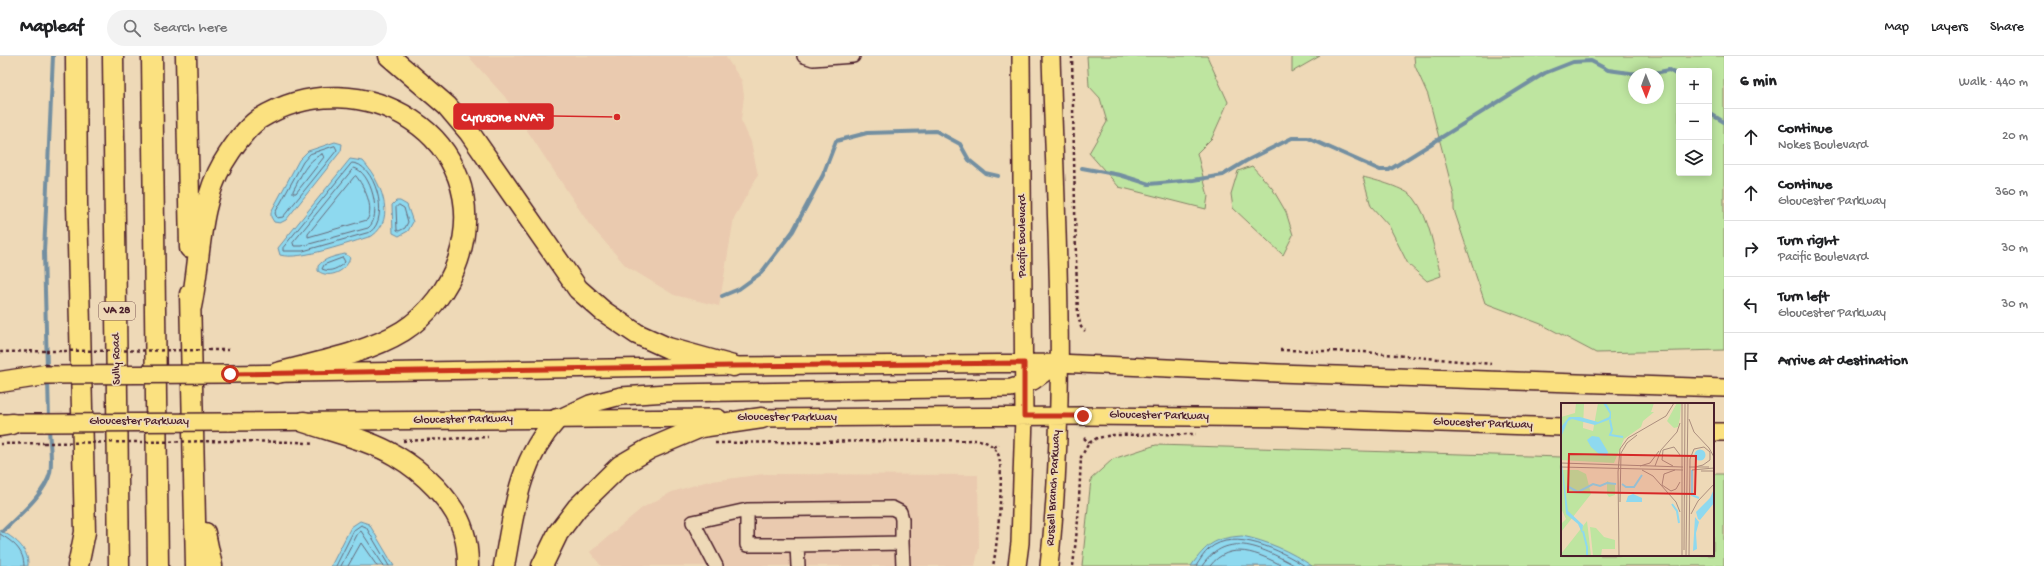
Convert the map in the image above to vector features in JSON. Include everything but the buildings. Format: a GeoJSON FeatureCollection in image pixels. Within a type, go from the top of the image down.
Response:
{"type":"FeatureCollection","features":[{"type":"Feature","properties":{"kind":"highway"},"geometry":{"type":"LineString","coordinates":[[76,56],[77,203],[85,532],[78,566]]}},
{"type":"Feature","properties":{"kind":"highway","name":"Sully Road"},"geometry":{"type":"LineString","coordinates":[[113,56],[119,566]]}},
{"type":"Feature","properties":{"kind":"highway"},"geometry":{"type":"LineString","coordinates":[[152,56],[158,566]]}},
{"type":"Feature","properties":{"kind":"highway"},"geometry":{"type":"LineString","coordinates":[[186,56],[196,566]]}},
{"type":"Feature","properties":{"kind":"highway"},"geometry":{"type":"LineString","coordinates":[[389,56],[447,106],[469,132],[583,293],[603,311],[637,334],[668,348],[733,366]]}},
{"type":"Feature","properties":{"kind":"highway"},"geometry":{"type":"LineString","coordinates":[[191,307],[196,280],[204,214],[210,192],[222,164],[239,140],[257,120],[284,104],[308,96],[332,92],[367,96],[387,102],[411,115],[434,134],[447,153],[457,175],[464,198],[466,225],[462,247],[455,271],[443,292],[425,312],[403,330],[341,356],[277,373]]}},
{"type":"Feature","properties":{"kind":"highway"},"geometry":{"type":"LineString","coordinates":[[0,382],[45,375]]}},
{"type":"Feature","properties":{"kind":"highway"},"geometry":{"type":"LineString","coordinates":[[542,566],[558,533],[577,508],[620,466],[649,449],[701,427],[762,418]]}},
{"type":"Feature","properties":{"kind":"highway"},"geometry":{"type":"LineString","coordinates":[[504,566],[515,505],[524,470],[543,434],[557,419]]}},
{"type":"Feature","properties":{"kind":"highway"},"geometry":{"type":"LineString","coordinates":[[304,422],[375,446],[396,456],[418,471],[438,490],[454,511],[463,529],[468,548],[468,566]]}},
{"type":"Feature","properties":{"kind":"highway"},"geometry":{"type":"LineString","coordinates":[[195,474],[212,566]]}},
{"type":"Feature","properties":{"kind":"main road","name":"Pacific Boulevard"},"geometry":{"type":"LineString","coordinates":[[1021,56],[1024,416]]}},
{"type":"Feature","properties":{"kind":"main road"},"geometry":{"type":"LineString","coordinates":[[557,419],[590,404],[621,396],[726,392],[986,390],[1012,388],[1024,385],[1047,373],[1058,363],[1051,56]]}},
{"type":"Feature","properties":{"kind":"main road"},"geometry":{"type":"LineString","coordinates":[[0,373],[45,375],[230,374],[733,366],[1058,363],[1277,373],[1724,388]]}},
{"type":"Feature","properties":{"kind":"main road","name":"Russell Branch Parkway"},"geometry":{"type":"LineString","coordinates":[[1049,566],[1055,508],[1058,363]]}},
{"type":"Feature","properties":{"kind":"main road"},"geometry":{"type":"LineString","coordinates":[[1017,566],[1020,543],[1024,416]]}},
{"type":"Feature","properties":{"kind":"main road","name":"Gloucester Parkway"},"geometry":{"type":"LineString","coordinates":[[4,424],[1024,416],[1290,418],[1561,427]]}},
{"type":"Feature","properties":{"kind":"lane"},"geometry":{"type":"LineString","coordinates":[[804,56],[813,59],[853,56]]}},
{"type":"Feature","properties":{"kind":"lane"},"geometry":{"type":"LineString","coordinates":[[716,566],[693,522],[747,510],[892,508],[900,512],[902,519],[903,566]]}},
{"type":"Feature","properties":{"kind":"lane"},"geometry":{"type":"LineString","coordinates":[[747,510],[747,545],[902,543]]}},
{"type":"Feature","properties":{"kind":"lane"},"geometry":{"type":"LineString","coordinates":[[797,545],[798,566]]}},
{"type":"Feature","properties":{"kind":"path"},"geometry":{"type":"LineString","coordinates":[[1072,56],[1078,315],[1081,326],[1085,331]]}},
{"type":"Feature","properties":{"kind":"path"},"geometry":{"type":"LineString","coordinates":[[0,352],[229,350]]}},
{"type":"Feature","properties":{"kind":"path"},"geometry":{"type":"LineString","coordinates":[[1073,566],[1078,520],[1081,457],[1089,443],[1097,438],[1113,435],[1199,434]]}},
{"type":"Feature","properties":{"kind":"path"},"geometry":{"type":"LineString","coordinates":[[403,441],[489,436]]}},
{"type":"Feature","properties":{"kind":"path"},"geometry":{"type":"LineString","coordinates":[[1084,438],[1089,443]]}},
{"type":"Feature","properties":{"kind":"path"},"geometry":{"type":"LineString","coordinates":[[711,444],[979,440],[986,442],[993,447],[1000,462],[997,535],[993,566]]}},
{"type":"Feature","properties":{"kind":"path"},"geometry":{"type":"LineString","coordinates":[[0,444],[231,441],[297,442],[318,444]]}},
{"type":"Feature","properties":{"kind":"path"},"geometry":{"type":"LineString","coordinates":[[993,447],[999,444]]}},
{"type":"Feature","properties":{"kind":"shaded area"},"geometry":{"type":"Polygon","coordinates":[[[468,56],[725,56],[742,81],[744,96],[741,120],[751,142],[758,175],[734,218],[719,306],[674,295],[626,266],[589,224],[505,97],[468,56]]]}},
{"type":"Feature","properties":{"kind":"shaded area"},"geometry":{"type":"Polygon","coordinates":[[[764,474],[978,475],[979,548],[975,566],[601,566],[590,552],[642,508],[672,492],[705,482],[764,474]]]}},
{"type":"Feature","properties":{"kind":"green space"},"geometry":{"type":"Polygon","coordinates":[[[1087,56],[1207,56],[1228,102],[1212,138],[1197,153],[1208,196],[1206,209],[1119,187],[1089,153],[1107,122],[1100,98],[1089,86],[1087,56]]]}},
{"type":"Feature","properties":{"kind":"green space"},"geometry":{"type":"Polygon","coordinates":[[[1292,56],[1320,56],[1292,72],[1292,56]]]}},
{"type":"Feature","properties":{"kind":"green space"},"geometry":{"type":"Polygon","coordinates":[[[1414,56],[1724,56],[1724,350],[1596,353],[1541,324],[1485,303],[1454,210],[1454,196],[1428,95],[1415,66],[1414,56]]]}},
{"type":"Feature","properties":{"kind":"green space"},"geometry":{"type":"Polygon","coordinates":[[[1252,166],[1272,188],[1286,212],[1293,235],[1283,255],[1233,208],[1231,194],[1238,171],[1252,166]]]}},
{"type":"Feature","properties":{"kind":"green space"},"geometry":{"type":"Polygon","coordinates":[[[1363,177],[1398,188],[1410,194],[1414,198],[1428,225],[1441,276],[1427,281],[1408,264],[1389,226],[1371,206],[1363,177]]]}},
{"type":"Feature","properties":{"kind":"green space"},"geometry":{"type":"Polygon","coordinates":[[[1156,445],[1561,457],[1561,556],[1714,556],[1714,474],[1724,474],[1724,566],[1082,566],[1091,479],[1113,459],[1156,445]]]}},
{"type":"Feature","properties":{"kind":"water"},"geometry":{"type":"Polygon","coordinates":[[[335,142],[342,144],[341,151],[286,220],[280,223],[274,222],[271,217],[271,212],[299,160],[308,151],[335,142]]]}},
{"type":"Feature","properties":{"kind":"water"},"geometry":{"type":"Polygon","coordinates":[[[350,159],[363,161],[380,188],[385,209],[384,219],[380,228],[372,236],[326,250],[300,255],[280,255],[278,248],[350,159]]]}},
{"type":"Feature","properties":{"kind":"water"},"geometry":{"type":"Polygon","coordinates":[[[396,201],[400,201],[407,205],[413,222],[408,231],[399,236],[393,233],[392,205],[396,201]]]}},
{"type":"Feature","properties":{"kind":"water"},"geometry":{"type":"Polygon","coordinates":[[[345,254],[350,257],[349,262],[342,270],[333,274],[323,274],[318,271],[318,266],[323,261],[345,254]]]}},
{"type":"Feature","properties":{"kind":"water"},"geometry":{"type":"Polygon","coordinates":[[[360,521],[369,524],[394,566],[331,566],[351,527],[360,521]]]}},
{"type":"Feature","properties":{"kind":"water"},"geometry":{"type":"Polygon","coordinates":[[[0,530],[20,544],[26,554],[28,566],[0,566],[0,530]]]}},
{"type":"Feature","properties":{"kind":"water"},"geometry":{"type":"Polygon","coordinates":[[[1242,536],[1278,547],[1312,566],[1191,566],[1202,552],[1212,544],[1224,538],[1242,536]]]}},
{"type":"Feature","properties":{"kind":"waterway"},"geometry":{"type":"LineString","coordinates":[[47,369],[44,252],[53,56]]}},
{"type":"Feature","properties":{"kind":"waterway"},"geometry":{"type":"LineString","coordinates":[[1082,168],[1120,175],[1149,184],[1194,180],[1223,175],[1246,161],[1292,138],[1308,138],[1380,170],[1389,170],[1545,73],[1573,62],[1591,61],[1608,70],[1630,73],[1650,74],[1669,70],[1676,74]]}},
{"type":"Feature","properties":{"kind":"waterway"},"geometry":{"type":"LineString","coordinates":[[1712,115],[1724,122]]}},
{"type":"Feature","properties":{"kind":"waterway"},"geometry":{"type":"LineString","coordinates":[[722,296],[739,289],[761,273],[793,231],[823,175],[836,141],[867,133],[936,131],[960,144],[969,160],[985,173],[998,176]]}},
{"type":"Feature","properties":{"kind":"waterway"},"geometry":{"type":"LineString","coordinates":[[48,380],[49,419]]}},
{"type":"Feature","properties":{"kind":"waterway"},"geometry":{"type":"LineString","coordinates":[[3,531],[37,497],[47,481],[50,473],[51,462],[49,426]]}},
{"type":"Feature","properties":{"kind":"place","name":"CyrusOne NVA7"},"geometry":{"type":"Point","coordinates":[617,117]}},
{"type":"Feature","properties":{"kind":"route"},"geometry":{"type":"LineString","coordinates":[[230,374],[1024,363],[1024,416],[1083,416]]}}]}
